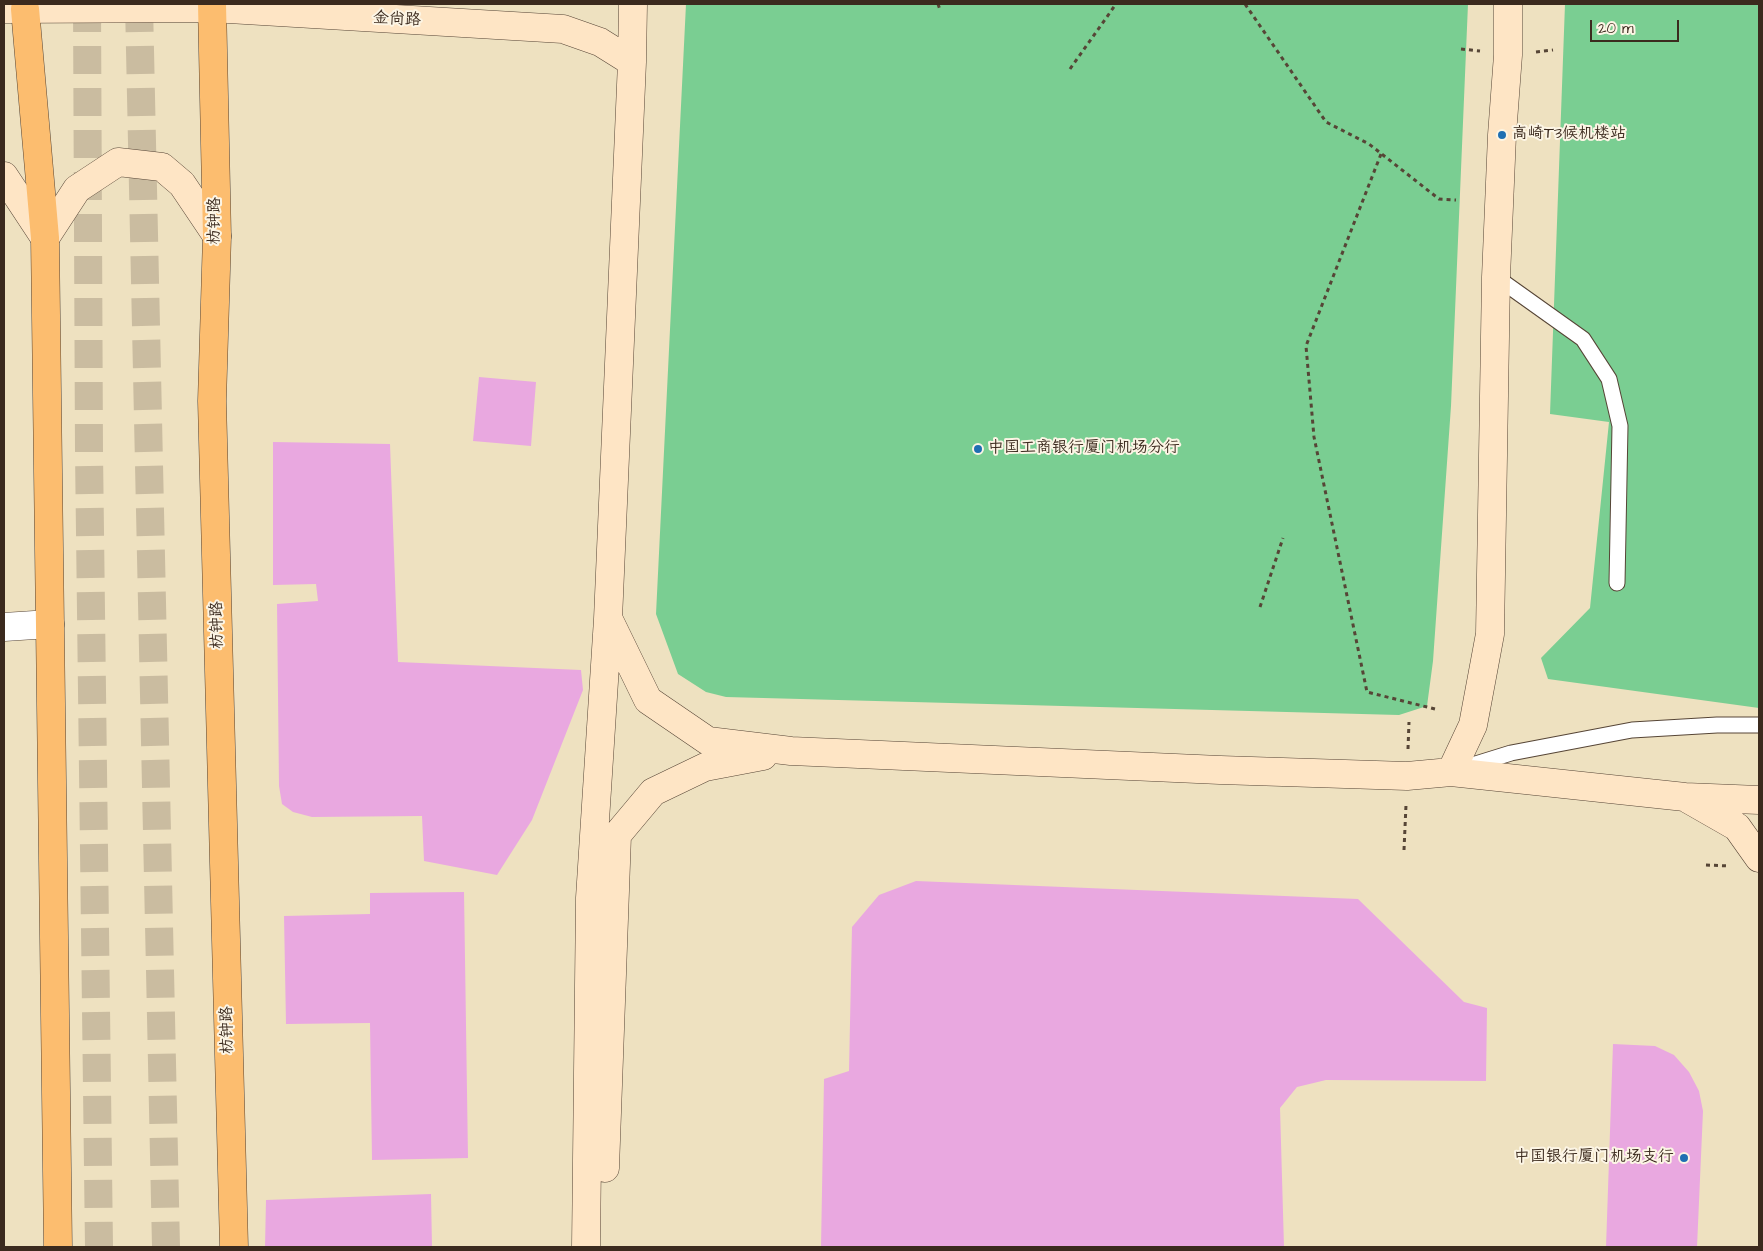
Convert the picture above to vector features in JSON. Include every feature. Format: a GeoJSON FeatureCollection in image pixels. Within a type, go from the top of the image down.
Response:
{"type":"FeatureCollection","features":[{"type":"Feature","properties":{"kind":"highway","name":"枋钟路"},"geometry":{"type":"LineString","coordinates":[[212,6],[217,236],[212,401],[234,1247]]}},
{"type":"Feature","properties":{"kind":"highway"},"geometry":{"type":"LineString","coordinates":[[18,7],[45,238],[58,1247]]}},
{"type":"Feature","properties":{"kind":"main road"},"geometry":{"type":"LineString","coordinates":[[586,1247],[590,898],[608,618],[633,4]]}},
{"type":"Feature","properties":{"kind":"main road"},"geometry":{"type":"LineString","coordinates":[[1450,772],[1472,725],[1490,634],[1496,277],[1502,135],[1508,55],[1508,4]]}},
{"type":"Feature","properties":{"kind":"main road","name":"金尚路"},"geometry":{"type":"LineString","coordinates":[[18,7],[212,6],[563,29],[600,42],[632,62]]}},
{"type":"Feature","properties":{"kind":"main road"},"geometry":{"type":"LineString","coordinates":[[4,176],[45,238],[77,189],[118,162],[162,167],[182,184],[217,236]]}},
{"type":"Feature","properties":{"kind":"main road"},"geometry":{"type":"LineString","coordinates":[[608,618],[648,700],[708,741],[791,751],[1407,776],[1450,772],[1685,797],[1759,800]]}},
{"type":"Feature","properties":{"kind":"main road"},"geometry":{"type":"LineString","coordinates":[[602,1247],[617,835],[653,792],[705,766],[791,751]]}},
{"type":"Feature","properties":{"kind":"main road"},"geometry":{"type":"LineString","coordinates":[[1685,797],[1736,827],[1759,858]]}},
{"type":"Feature","properties":{"kind":"street"},"geometry":{"type":"LineString","coordinates":[[4,627],[50,624]]}},
{"type":"Feature","properties":{"kind":"lane"},"geometry":{"type":"LineString","coordinates":[[1496,277],[1584,339],[1609,379],[1620,426],[1617,583]]}},
{"type":"Feature","properties":{"kind":"lane"},"geometry":{"type":"LineString","coordinates":[[1450,772],[1511,753],[1632,730],[1717,725],[1759,725]]}},
{"type":"Feature","properties":{"kind":"path"},"geometry":{"type":"LineString","coordinates":[[938,4],[940,10]]}},
{"type":"Feature","properties":{"kind":"path"},"geometry":{"type":"LineString","coordinates":[[1070,69],[1116,4]]}},
{"type":"Feature","properties":{"kind":"path"},"geometry":{"type":"LineString","coordinates":[[1245,4],[1326,122],[1369,144],[1439,199],[1456,200]]}},
{"type":"Feature","properties":{"kind":"path"},"geometry":{"type":"LineString","coordinates":[[1381,154],[1306,346],[1314,437],[1367,692],[1436,709]]}},
{"type":"Feature","properties":{"kind":"path"},"geometry":{"type":"LineString","coordinates":[[1260,607],[1283,538]]}},
{"type":"Feature","properties":{"kind":"green space"},"geometry":{"type":"Polygon","coordinates":[[[686,4],[1468,4],[1451,406],[1433,661],[1427,706],[1399,715],[726,697],[706,692],[678,674],[656,614],[686,4]]]}},
{"type":"Feature","properties":{"kind":"green space"},"geometry":{"type":"Polygon","coordinates":[[[1565,4],[1759,4],[1759,708],[1548,679],[1541,658],[1590,608],[1609,422],[1550,414],[1565,4]]]}},
{"type":"Feature","properties":{"kind":"building"},"geometry":{"type":"Polygon","coordinates":[[[479,377],[536,382],[531,446],[473,441],[479,377]]]}},
{"type":"Feature","properties":{"kind":"building"},"geometry":{"type":"Polygon","coordinates":[[[273,442],[390,444],[398,662],[581,670],[583,690],[532,820],[497,875],[424,861],[422,816],[312,817],[293,812],[282,804],[279,786],[277,604],[318,601],[316,584],[273,585],[273,442]]]}},
{"type":"Feature","properties":{"kind":"building"},"geometry":{"type":"Polygon","coordinates":[[[916,881],[1358,899],[1464,1002],[1487,1008],[1486,1081],[1326,1080],[1297,1087],[1280,1108],[1284,1247],[821,1247],[824,1079],[849,1071],[852,927],[879,895],[916,881]]]}},
{"type":"Feature","properties":{"kind":"building"},"geometry":{"type":"Polygon","coordinates":[[[464,892],[468,1158],[372,1160],[370,1023],[286,1024],[284,916],[370,914],[370,893],[464,892]]]}},
{"type":"Feature","properties":{"kind":"building"},"geometry":{"type":"Polygon","coordinates":[[[1613,1044],[1655,1046],[1674,1055],[1689,1072],[1699,1091],[1703,1111],[1697,1247],[1606,1247],[1613,1044]]]}},
{"type":"Feature","properties":{"kind":"building"},"geometry":{"type":"Polygon","coordinates":[[[431,1194],[432,1247],[265,1247],[266,1200],[431,1194]]]}},
{"type":"Feature","properties":{"kind":"tunnel"},"geometry":{"type":"LineString","coordinates":[[87,4],[89,452],[99,1247]]}},
{"type":"Feature","properties":{"kind":"tunnel"},"geometry":{"type":"LineString","coordinates":[[139,4],[166,1247]]}},
{"type":"Feature","properties":{"kind":"place","name":"高崎T3候机楼站"},"geometry":{"type":"Point","coordinates":[1502,135]}},
{"type":"Feature","properties":{"kind":"place","name":"中国工商银行厦门机场分行"},"geometry":{"type":"Point","coordinates":[978,449]}},
{"type":"Feature","properties":{"kind":"place","name":"中国银行厦门机场支行"},"geometry":{"type":"Point","coordinates":[1684,1158]}}]}
